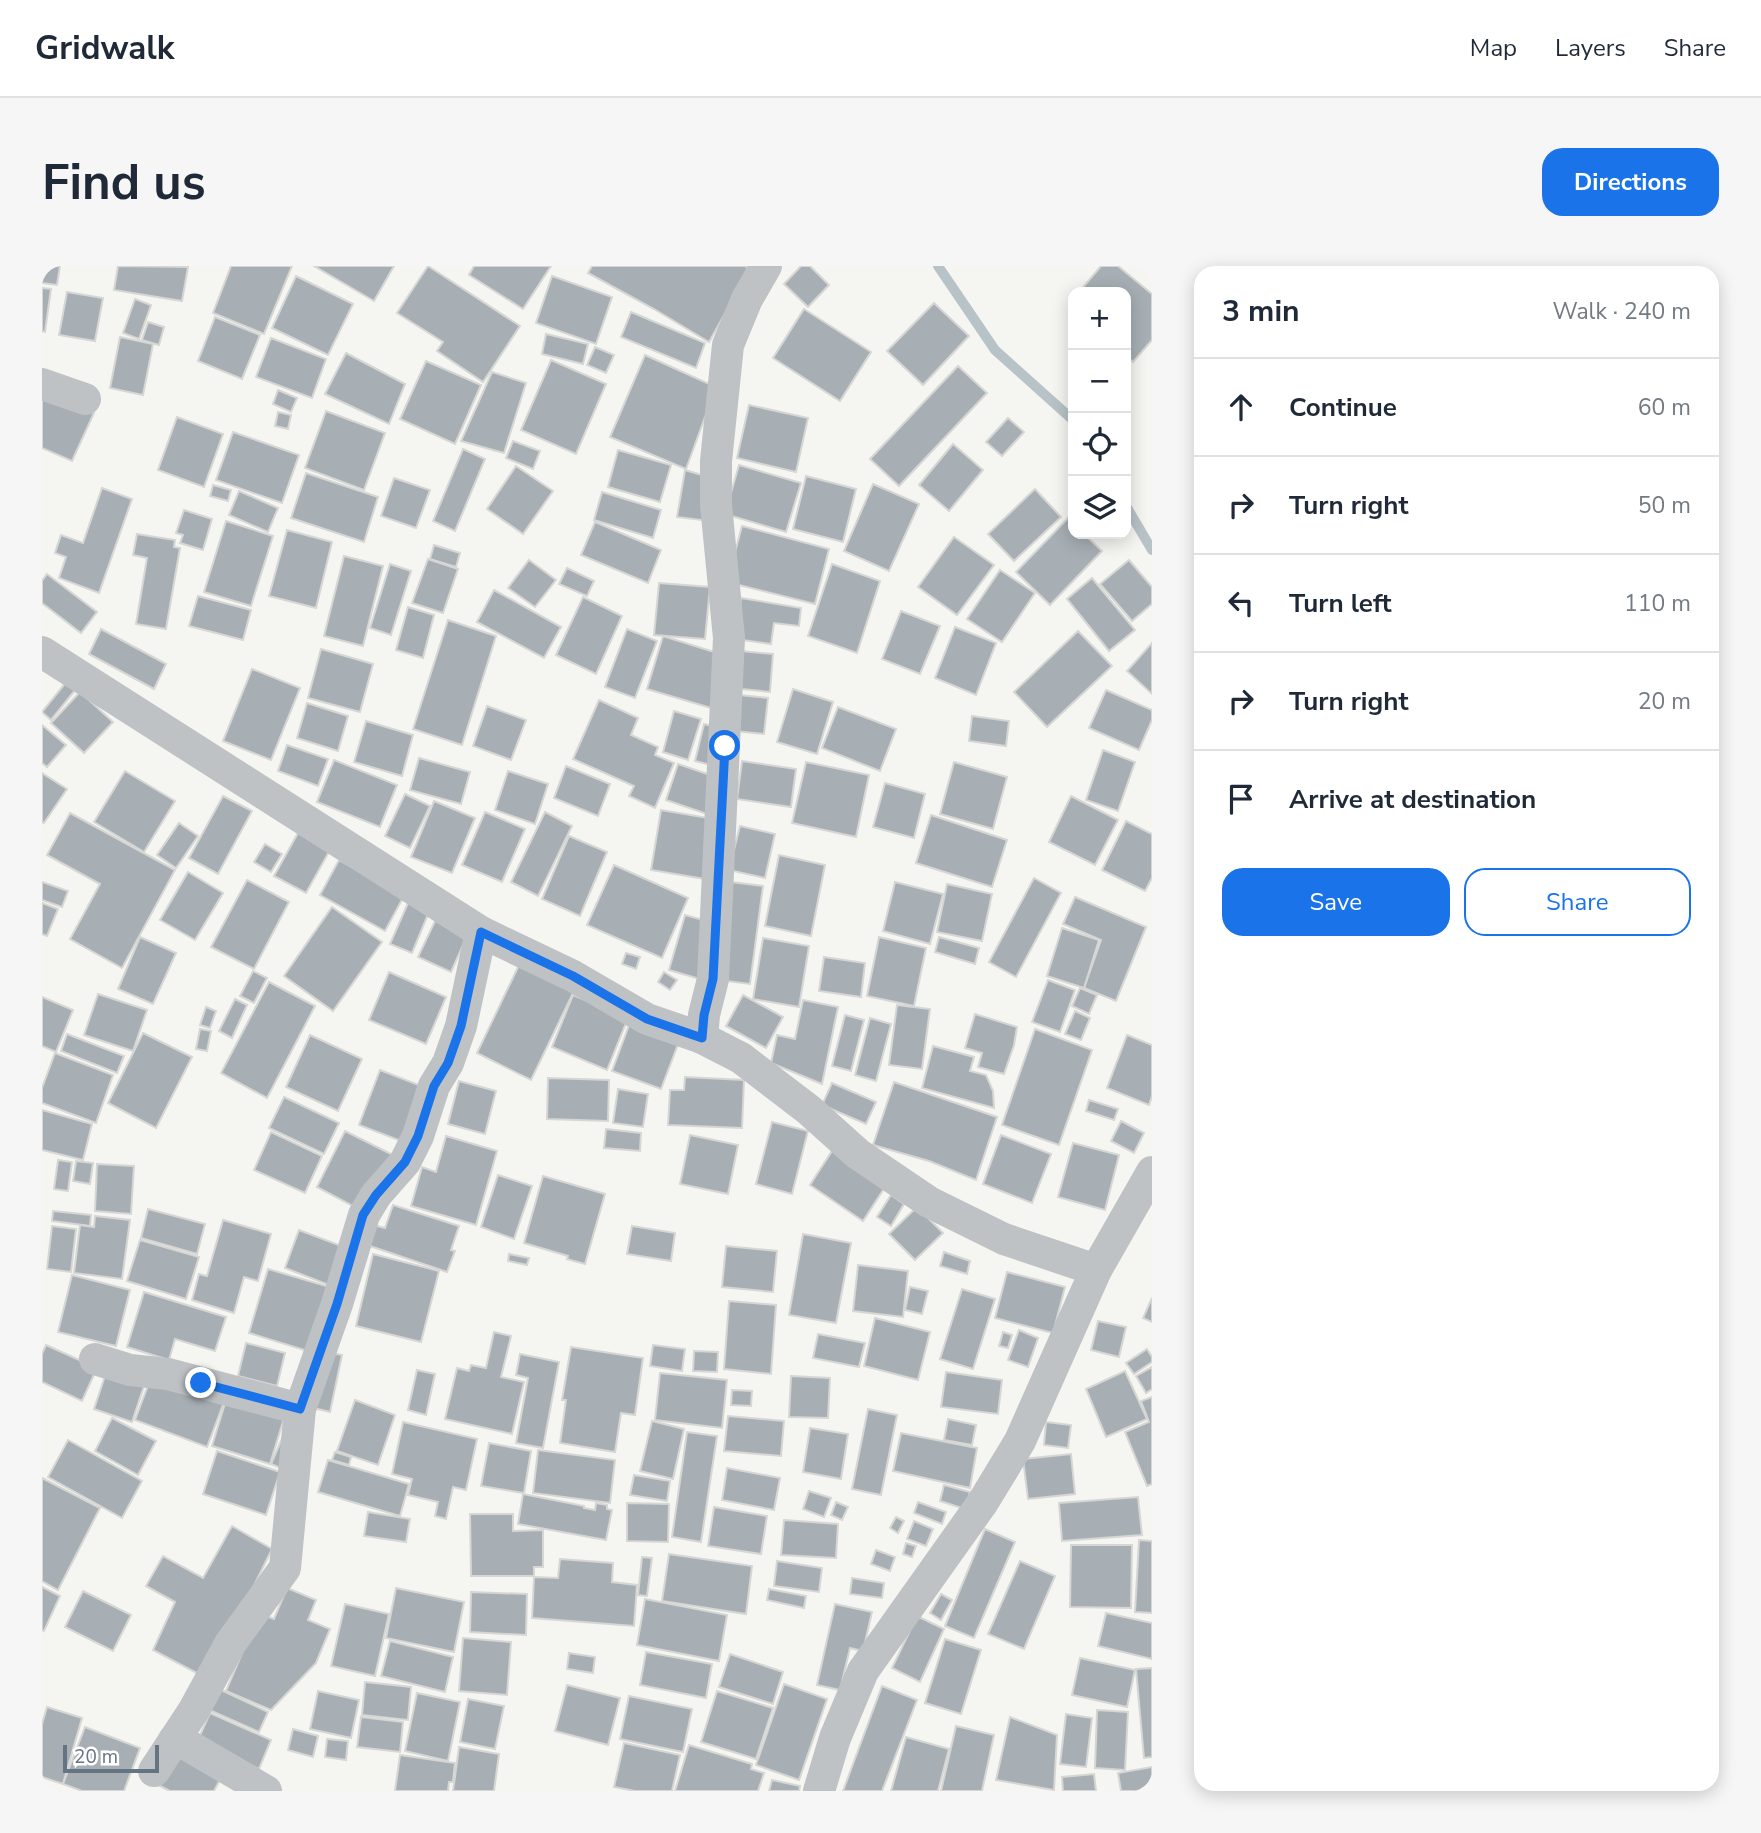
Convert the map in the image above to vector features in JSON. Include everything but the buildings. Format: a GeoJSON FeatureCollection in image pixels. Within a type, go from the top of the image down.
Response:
{"type":"FeatureCollection","features":[{"type":"Feature","properties":{"kind":"street"},"geometry":{"type":"LineString","coordinates":[[702,1038],[704,1015],[713,979],[729,638],[716,505],[716,461],[728,345],[747,299],[766,266]]}},
{"type":"Feature","properties":{"kind":"street"},"geometry":{"type":"LineString","coordinates":[[42,384],[85,399]]}},
{"type":"Feature","properties":{"kind":"street"},"geometry":{"type":"LineString","coordinates":[[42,652],[481,932],[573,976],[647,1019],[702,1038],[741,1058],[809,1110],[858,1154],[929,1202],[1004,1239],[1096,1270]]}},
{"type":"Feature","properties":{"kind":"street"},"geometry":{"type":"LineString","coordinates":[[154,1771],[194,1710],[230,1644],[285,1568],[300,1409],[337,1304],[363,1215],[376,1195],[405,1162],[418,1136],[434,1086],[448,1063],[461,1026],[481,932]]}},
{"type":"Feature","properties":{"kind":"street"},"geometry":{"type":"LineString","coordinates":[[819,1791],[835,1738],[863,1671],[983,1502],[1020,1441],[1096,1270],[1152,1172]]}},
{"type":"Feature","properties":{"kind":"street"},"geometry":{"type":"LineString","coordinates":[[95,1359],[130,1370],[168,1374],[300,1409]]}},
{"type":"Feature","properties":{"kind":"street"},"geometry":{"type":"LineString","coordinates":[[174,1740],[184,1743],[266,1791]]}},
{"type":"Feature","properties":{"kind":"waterway"},"geometry":{"type":"LineString","coordinates":[[938,266],[995,350],[1068,416]]}},
{"type":"Feature","properties":{"kind":"waterway"},"geometry":{"type":"LineString","coordinates":[[1131,514],[1152,550]]}},
{"type":"Feature","properties":{"kind":"route"},"geometry":{"type":"LineString","coordinates":[[201,1383],[300,1409],[337,1304],[363,1215],[376,1195],[405,1162],[418,1136],[434,1086],[448,1063],[461,1026],[481,932],[573,976],[647,1019],[702,1038],[704,1015],[713,979],[725,746]]}}]}
